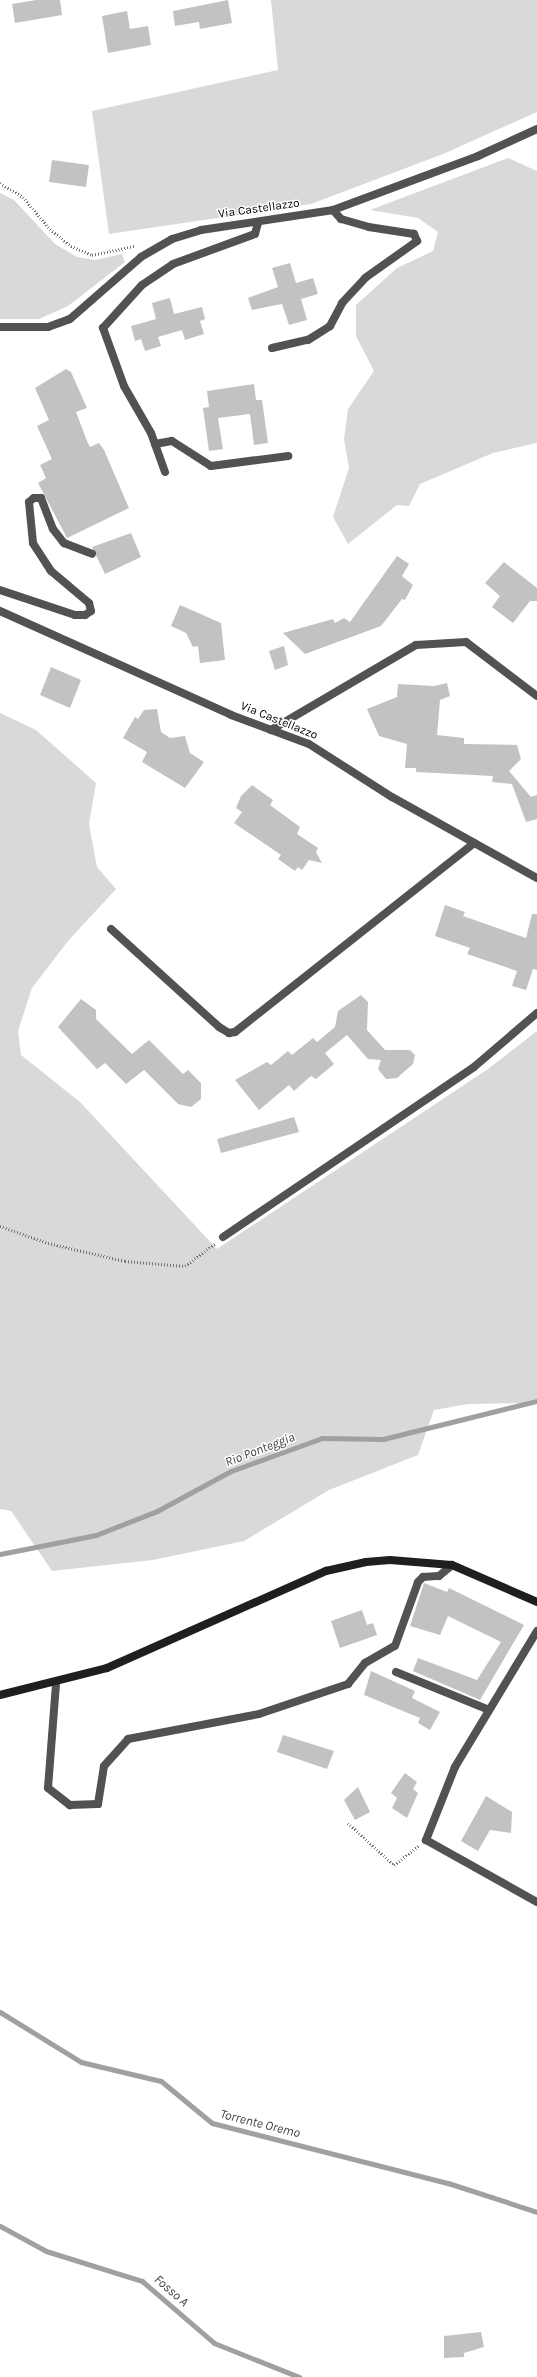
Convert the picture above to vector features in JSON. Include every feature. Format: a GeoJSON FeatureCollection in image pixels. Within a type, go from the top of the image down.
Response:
{"type":"FeatureCollection","features":[{"type":"Feature","properties":{"kind":"street","name":"Via Castellazzo"},"geometry":{"type":"LineString","coordinates":[[0,327],[48,327],[70,319],[141,256],[172,239],[201,230],[258,223],[333,210],[478,156],[537,129]]}},
{"type":"Feature","properties":{"kind":"street"},"geometry":{"type":"LineString","coordinates":[[272,348],[308,340],[330,326],[342,304],[365,278],[417,241],[414,234],[369,227],[341,218],[333,210]]}},
{"type":"Feature","properties":{"kind":"street"},"geometry":{"type":"LineString","coordinates":[[164,472],[155,444],[124,386],[103,328],[142,285],[173,264],[255,234],[258,223]]}},
{"type":"Feature","properties":{"kind":"street"},"geometry":{"type":"LineString","coordinates":[[155,444],[172,441],[211,466],[288,456]]}},
{"type":"Feature","properties":{"kind":"street"},"geometry":{"type":"LineString","coordinates":[[0,590],[75,615],[85,615],[91,611],[89,603],[51,571],[32,543],[30,502],[34,498],[41,498],[53,529],[64,543],[92,554]]}},
{"type":"Feature","properties":{"kind":"street","name":"Via Castellazzo"},"geometry":{"type":"LineString","coordinates":[[0,611],[271,730],[309,744],[392,797],[537,878]]}},
{"type":"Feature","properties":{"kind":"street"},"geometry":{"type":"LineString","coordinates":[[271,730],[416,645],[466,642],[537,696]]}},
{"type":"Feature","properties":{"kind":"street"},"geometry":{"type":"LineString","coordinates":[[112,929],[219,1026],[229,1033],[236,1032],[474,843]]}},
{"type":"Feature","properties":{"kind":"street"},"geometry":{"type":"LineString","coordinates":[[223,1237],[474,1067],[537,1012]]}},
{"type":"Feature","properties":{"kind":"street"},"geometry":{"type":"LineString","coordinates":[[0,1695],[56,1684],[107,1668],[326,1571],[390,1560],[452,1565],[537,1602]]}},
{"type":"Feature","properties":{"kind":"street"},"geometry":{"type":"LineString","coordinates":[[56,1684],[48,1788],[70,1805],[98,1804],[104,1766],[128,1739],[259,1714],[348,1684],[365,1663],[396,1646],[418,1582],[423,1577],[439,1576],[452,1565]]}},
{"type":"Feature","properties":{"kind":"street"},"geometry":{"type":"LineString","coordinates":[[537,1631],[456,1767],[426,1840],[537,1902]]}},
{"type":"Feature","properties":{"kind":"street"},"geometry":{"type":"LineString","coordinates":[[396,1672],[489,1710]]}},
{"type":"Feature","properties":{"kind":"path"},"geometry":{"type":"LineString","coordinates":[[0,183],[23,197],[50,229],[71,246],[92,255],[142,244]]}},
{"type":"Feature","properties":{"kind":"path"},"geometry":{"type":"LineString","coordinates":[[0,1226],[48,1243],[125,1261],[186,1266],[223,1237]]}},
{"type":"Feature","properties":{"kind":"path"},"geometry":{"type":"LineString","coordinates":[[348,1823],[394,1865],[426,1840]]}},
{"type":"Feature","properties":{"kind":"shaded area"},"geometry":{"type":"Polygon","coordinates":[[[271,0],[537,0],[537,112],[443,154],[311,204],[109,234],[92,111],[278,70],[271,0]]]}},
{"type":"Feature","properties":{"kind":"shaded area"},"geometry":{"type":"Polygon","coordinates":[[[508,158],[537,171],[537,443],[493,453],[420,484],[409,506],[397,505],[348,544],[333,517],[349,468],[344,439],[348,409],[374,371],[356,336],[356,305],[397,268],[433,251],[438,232],[418,218],[370,210],[508,158]]]}},
{"type":"Feature","properties":{"kind":"shaded area"},"geometry":{"type":"Polygon","coordinates":[[[0,193],[14,200],[55,244],[77,257],[95,260],[122,254],[125,262],[68,306],[39,319],[0,319],[0,193]]]}},
{"type":"Feature","properties":{"kind":"shaded area"},"geometry":{"type":"Polygon","coordinates":[[[0,713],[36,730],[96,783],[89,824],[97,867],[116,889],[68,941],[32,988],[18,1031],[21,1055],[80,1102],[217,1249],[488,1069],[537,1031],[537,1399],[530,1403],[468,1404],[434,1410],[418,1455],[329,1490],[244,1541],[153,1560],[52,1571],[11,1511],[0,1509],[0,713]]]}},
{"type":"Feature","properties":{"kind":"building"},"geometry":{"type":"Polygon","coordinates":[[[36,0],[60,0],[62,15],[15,23],[12,4],[36,0]]]}},
{"type":"Feature","properties":{"kind":"building"},"geometry":{"type":"Polygon","coordinates":[[[228,0],[232,23],[200,29],[199,22],[175,26],[173,11],[228,0]]]}},
{"type":"Feature","properties":{"kind":"building"},"geometry":{"type":"Polygon","coordinates":[[[127,11],[130,29],[148,26],[151,45],[108,53],[102,16],[127,11]]]}},
{"type":"Feature","properties":{"kind":"building"},"geometry":{"type":"Polygon","coordinates":[[[52,160],[89,165],[86,187],[49,182],[52,160]]]}},
{"type":"Feature","properties":{"kind":"building"},"geometry":{"type":"Polygon","coordinates":[[[290,263],[296,283],[313,278],[318,294],[301,299],[307,320],[289,325],[282,304],[252,310],[248,298],[278,287],[272,268],[290,263]]]}},
{"type":"Feature","properties":{"kind":"building"},"geometry":{"type":"Polygon","coordinates":[[[170,298],[174,314],[202,307],[205,319],[200,321],[204,334],[185,340],[182,330],[158,337],[161,346],[145,351],[141,339],[135,341],[131,326],[156,319],[152,303],[170,298]]]}},
{"type":"Feature","properties":{"kind":"building"},"geometry":{"type":"Polygon","coordinates":[[[66,369],[71,372],[87,408],[76,412],[87,441],[90,447],[99,443],[104,450],[129,508],[67,538],[38,483],[46,478],[40,465],[52,459],[37,426],[49,420],[35,388],[66,369]]]}},
{"type":"Feature","properties":{"kind":"building"},"geometry":{"type":"Polygon","coordinates":[[[254,384],[256,400],[262,400],[268,443],[254,445],[250,414],[218,418],[223,449],[209,451],[203,408],[209,407],[207,391],[254,384]]]}},
{"type":"Feature","properties":{"kind":"building"},"geometry":{"type":"Polygon","coordinates":[[[131,533],[141,557],[105,574],[92,547],[131,533]]]}},
{"type":"Feature","properties":{"kind":"building"},"geometry":{"type":"Polygon","coordinates":[[[397,556],[409,564],[402,576],[413,585],[405,600],[402,599],[381,626],[305,654],[283,633],[333,619],[335,623],[344,618],[350,622],[397,556]]]}},
{"type":"Feature","properties":{"kind":"building"},"geometry":{"type":"Polygon","coordinates":[[[504,562],[537,588],[537,601],[530,601],[513,623],[492,607],[500,596],[485,583],[504,562]]]}},
{"type":"Feature","properties":{"kind":"building"},"geometry":{"type":"Polygon","coordinates":[[[180,605],[221,623],[225,660],[200,663],[198,646],[193,647],[186,633],[171,626],[180,605]]]}},
{"type":"Feature","properties":{"kind":"building"},"geometry":{"type":"Polygon","coordinates":[[[284,646],[288,665],[275,670],[269,651],[284,646]]]}},
{"type":"Feature","properties":{"kind":"building"},"geometry":{"type":"Polygon","coordinates":[[[51,667],[81,680],[70,708],[40,695],[51,667]]]}},
{"type":"Feature","properties":{"kind":"building"},"geometry":{"type":"Polygon","coordinates":[[[447,683],[450,696],[440,700],[437,735],[464,738],[464,744],[517,745],[521,759],[509,771],[531,797],[537,795],[537,819],[526,822],[512,784],[492,782],[493,776],[416,772],[416,768],[405,768],[407,744],[379,736],[367,709],[397,697],[398,684],[434,686],[447,683]]]}},
{"type":"Feature","properties":{"kind":"building"},"geometry":{"type":"Polygon","coordinates":[[[157,709],[161,732],[170,738],[185,736],[190,753],[204,762],[185,788],[142,762],[147,752],[123,738],[135,717],[138,719],[144,710],[157,709]]]}},
{"type":"Feature","properties":{"kind":"building"},"geometry":{"type":"Polygon","coordinates":[[[252,785],[273,800],[270,805],[300,827],[297,834],[318,848],[316,852],[322,863],[309,860],[302,870],[298,867],[295,871],[278,859],[281,855],[234,823],[242,812],[236,808],[241,796],[252,785]]]}},
{"type":"Feature","properties":{"kind":"building"},"geometry":{"type":"Polygon","coordinates":[[[445,905],[465,912],[463,916],[526,938],[532,914],[537,914],[537,970],[533,969],[526,990],[512,986],[517,971],[467,954],[470,948],[435,936],[445,905]]]}},
{"type":"Feature","properties":{"kind":"building"},"geometry":{"type":"Polygon","coordinates":[[[361,995],[368,1002],[367,1030],[385,1050],[410,1050],[415,1055],[413,1064],[397,1078],[386,1079],[378,1069],[381,1060],[368,1059],[347,1035],[325,1053],[334,1064],[316,1079],[311,1076],[294,1091],[289,1085],[259,1110],[235,1080],[267,1062],[271,1065],[288,1051],[292,1055],[313,1038],[317,1042],[335,1027],[338,1011],[361,995]]]}},
{"type":"Feature","properties":{"kind":"building"},"geometry":{"type":"Polygon","coordinates":[[[81,999],[96,1010],[96,1019],[132,1054],[149,1040],[183,1074],[188,1070],[201,1083],[201,1099],[191,1107],[178,1104],[144,1070],[126,1084],[105,1063],[97,1069],[58,1027],[81,999]]]}},
{"type":"Feature","properties":{"kind":"building"},"geometry":{"type":"Polygon","coordinates":[[[294,1117],[299,1132],[221,1153],[217,1139],[294,1117]]]}},
{"type":"Feature","properties":{"kind":"building"},"geometry":{"type":"Polygon","coordinates":[[[424,1583],[447,1592],[449,1588],[524,1625],[480,1700],[413,1671],[418,1658],[477,1680],[501,1642],[448,1616],[440,1635],[410,1626],[424,1583]]]}},
{"type":"Feature","properties":{"kind":"building"},"geometry":{"type":"Polygon","coordinates":[[[362,1610],[367,1625],[373,1623],[377,1635],[340,1648],[331,1621],[362,1610]]]}},
{"type":"Feature","properties":{"kind":"building"},"geometry":{"type":"Polygon","coordinates":[[[371,1671],[415,1691],[412,1698],[440,1712],[430,1730],[418,1723],[420,1718],[364,1695],[371,1671]]]}},
{"type":"Feature","properties":{"kind":"building"},"geometry":{"type":"Polygon","coordinates":[[[283,1735],[334,1751],[327,1769],[277,1752],[283,1735]]]}},
{"type":"Feature","properties":{"kind":"building"},"geometry":{"type":"Polygon","coordinates":[[[405,1773],[417,1782],[413,1789],[418,1793],[407,1818],[392,1808],[397,1798],[391,1793],[405,1773]]]}},
{"type":"Feature","properties":{"kind":"building"},"geometry":{"type":"Polygon","coordinates":[[[358,1787],[370,1812],[355,1820],[344,1800],[358,1787]]]}},
{"type":"Feature","properties":{"kind":"building"},"geometry":{"type":"Polygon","coordinates":[[[486,1796],[512,1812],[511,1833],[490,1830],[478,1851],[461,1841],[486,1796]]]}},
{"type":"Feature","properties":{"kind":"building"},"geometry":{"type":"Polygon","coordinates":[[[481,2332],[484,2347],[464,2353],[464,2357],[444,2358],[444,2336],[481,2332]]]}},
{"type":"Feature","properties":{"kind":"waterway","name":"Rio Ponteggia"},"geometry":{"type":"LineString","coordinates":[[0,1554],[96,1535],[157,1511],[231,1471],[322,1438],[383,1439],[537,1401]]}},
{"type":"Feature","properties":{"kind":"waterway","name":"Torrente Oremo"},"geometry":{"type":"LineString","coordinates":[[0,2012],[81,2062],[161,2081],[212,2123],[448,2183],[537,2212]]}},
{"type":"Feature","properties":{"kind":"waterway","name":"Fosso A"},"geometry":{"type":"LineString","coordinates":[[0,2226],[46,2251],[142,2281],[214,2343],[299,2377]]}}]}
